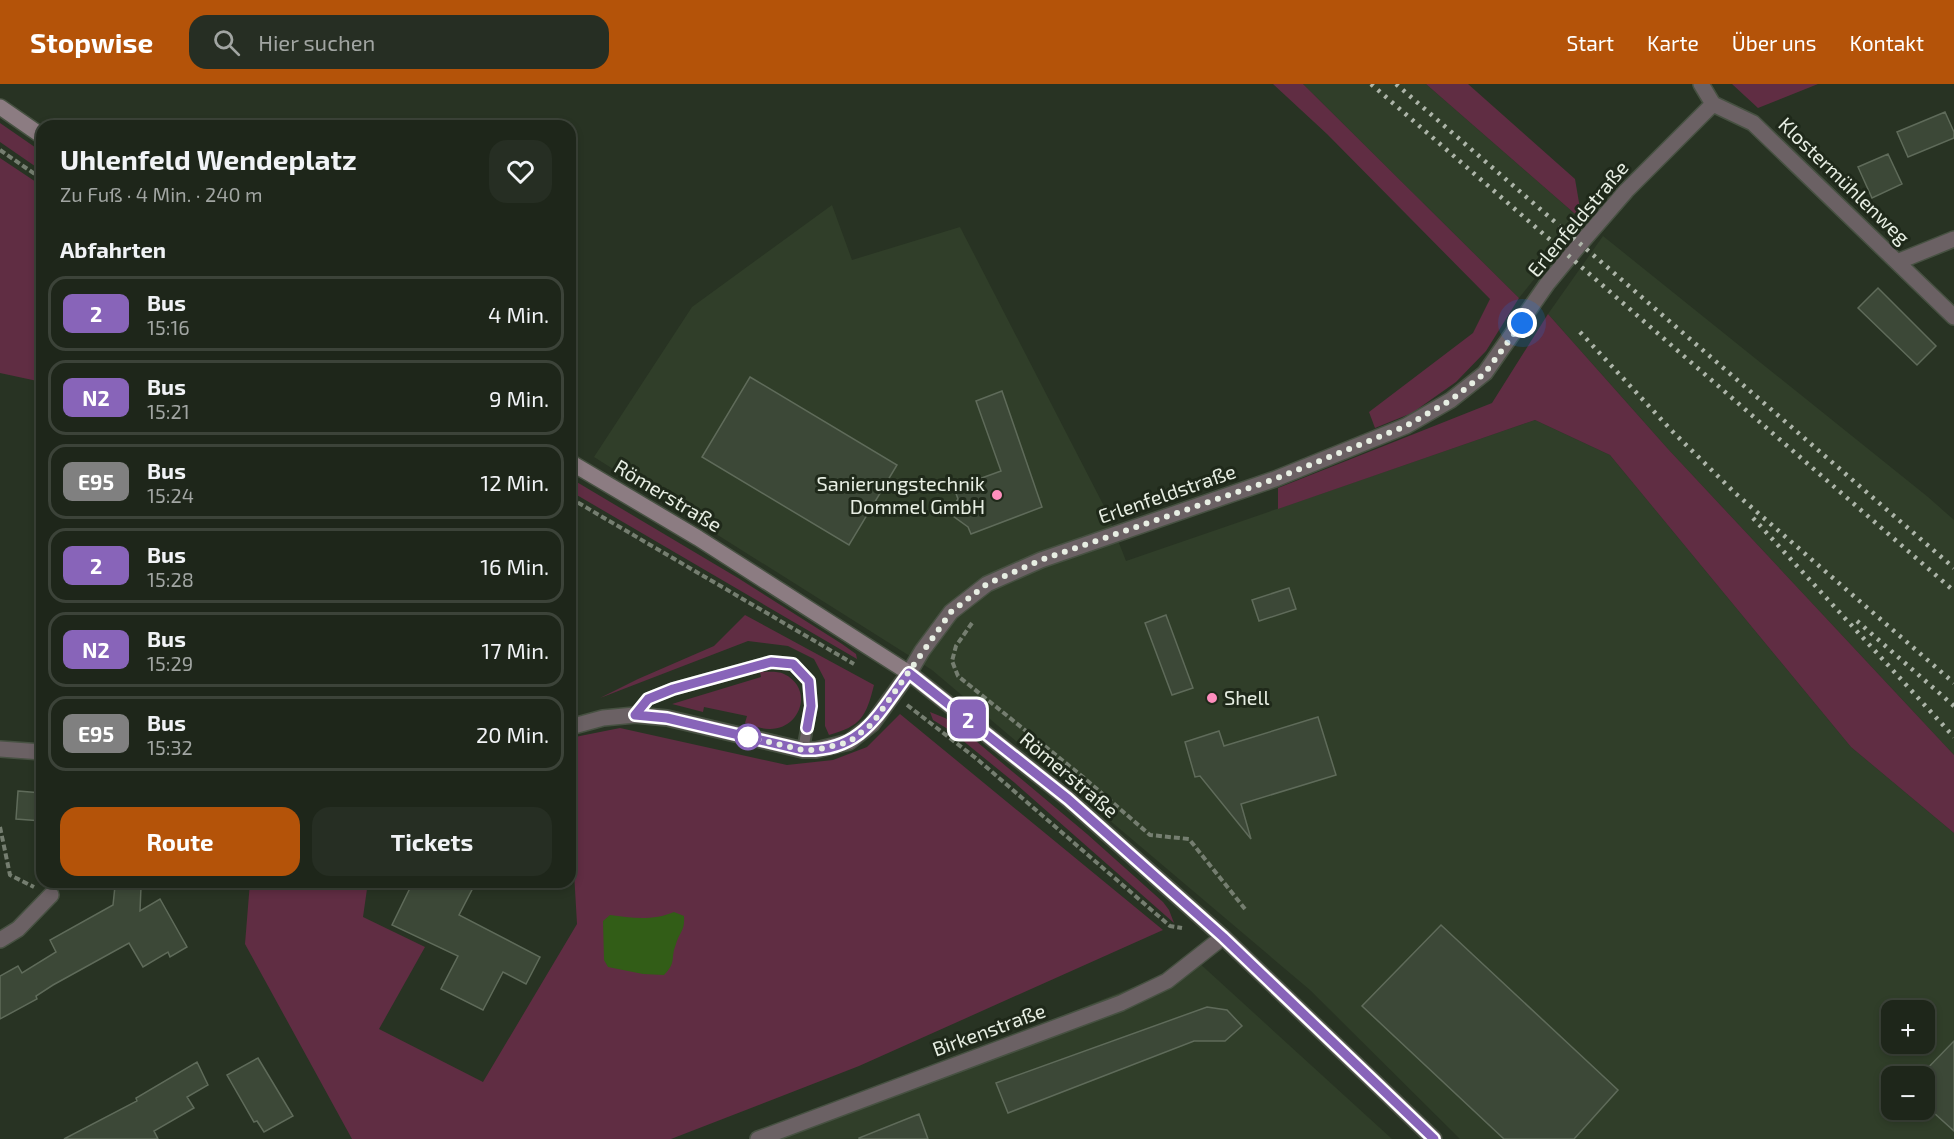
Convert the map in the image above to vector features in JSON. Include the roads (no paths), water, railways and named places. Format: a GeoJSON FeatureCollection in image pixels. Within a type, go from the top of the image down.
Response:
{"type":"FeatureCollection","features":[{"type":"Feature","properties":{"kind":"main road"},"geometry":{"type":"LineString","coordinates":[[0,107],[36,132]]}},
{"type":"Feature","properties":{"kind":"main road","name":"Römerstraße"},"geometry":{"type":"LineString","coordinates":[[576,466],[698,538],[909,673],[1068,799],[1223,937],[1434,1139]]}},
{"type":"Feature","properties":{"kind":"street"},"geometry":{"type":"LineString","coordinates":[[1701,84],[1713,104]]}},
{"type":"Feature","properties":{"kind":"street","name":"Klostermühlenweg"},"geometry":{"type":"LineString","coordinates":[[1713,104],[1753,123],[1954,317]]}},
{"type":"Feature","properties":{"kind":"street","name":"Erlenfeldstraße"},"geometry":{"type":"LineString","coordinates":[[576,725],[603,718],[635,715],[667,718],[803,750],[816,750],[849,742],[872,724],[951,612],[987,584],[1041,560],[1275,479],[1406,426],[1451,400],[1485,373],[1547,284],[1580,243],[1626,191],[1713,104]]}},
{"type":"Feature","properties":{"kind":"street"},"geometry":{"type":"LineString","coordinates":[[1897,262],[1954,239]]}},
{"type":"Feature","properties":{"kind":"street"},"geometry":{"type":"LineString","coordinates":[[0,749],[36,752]]}},
{"type":"Feature","properties":{"kind":"street"},"geometry":{"type":"LineString","coordinates":[[0,940],[18,929],[51,895]]}},
{"type":"Feature","properties":{"kind":"street","name":"Birkenstraße"},"geometry":{"type":"LineString","coordinates":[[758,1139],[1121,1003],[1167,981],[1223,937]]}},
{"type":"Feature","properties":{"kind":"lane"},"geometry":{"type":"LineString","coordinates":[[635,715],[648,699],[673,689],[771,662],[793,664],[809,681],[811,706],[803,750]]}},
{"type":"Feature","properties":{"kind":"railway"},"geometry":{"type":"LineString","coordinates":[[1371,84],[1954,591]]}},
{"type":"Feature","properties":{"kind":"railway"},"geometry":{"type":"LineString","coordinates":[[1396,84],[1954,568]]}},
{"type":"Feature","properties":{"kind":"railway"},"geometry":{"type":"LineString","coordinates":[[1580,332],[1673,432],[1735,493],[1954,683]]}},
{"type":"Feature","properties":{"kind":"railway"},"geometry":{"type":"LineString","coordinates":[[1753,518],[1954,737]]}},
{"type":"Feature","properties":{"kind":"railway"},"geometry":{"type":"LineString","coordinates":[[1857,621],[1954,706]]}},
{"type":"Feature","properties":{"kind":"place","name":"Sanierungstechnik Dommel GmbH"},"geometry":{"type":"Point","coordinates":[997,495]}},
{"type":"Feature","properties":{"kind":"place","name":"Shell"},"geometry":{"type":"Point","coordinates":[1212,698]}}]}
